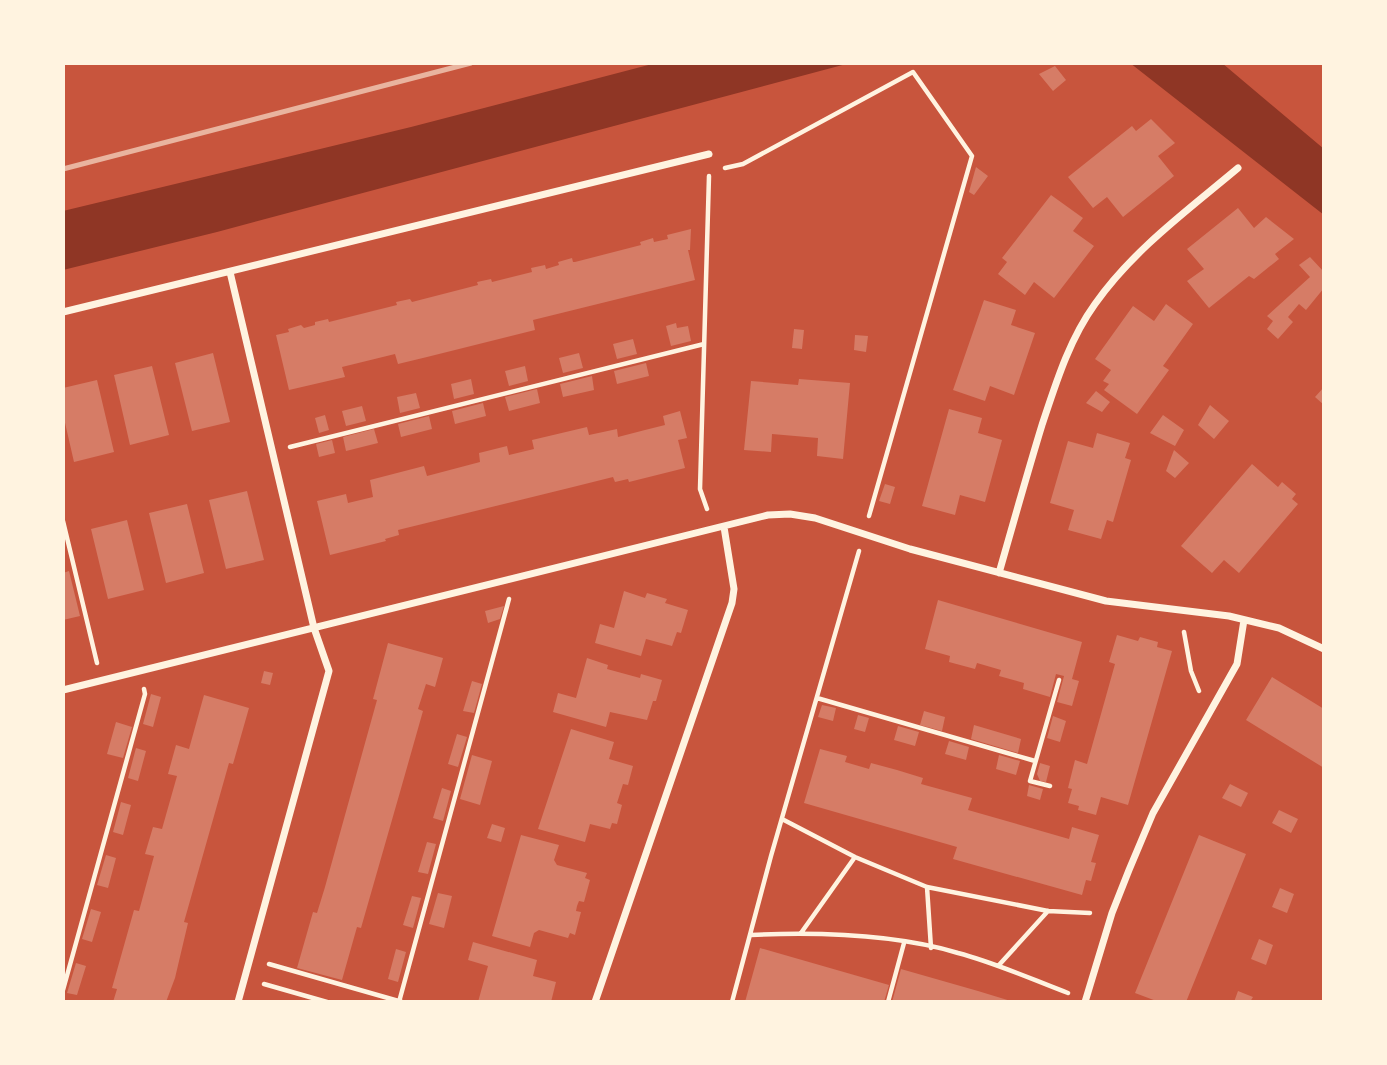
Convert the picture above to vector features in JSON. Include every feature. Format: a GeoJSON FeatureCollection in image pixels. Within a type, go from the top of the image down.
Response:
{"type":"FeatureCollection","features":[{"type":"Feature","properties":{"kind":"street"},"geometry":{"type":"LineString","coordinates":[[63,312],[709,154]]}},
{"type":"Feature","properties":{"kind":"street"},"geometry":{"type":"LineString","coordinates":[[999,573],[1027,472],[1073,338],[1095,304],[1140,253],[1238,168]]}},
{"type":"Feature","properties":{"kind":"street"},"geometry":{"type":"LineString","coordinates":[[230,272],[314,628],[330,671],[238,1002]]}},
{"type":"Feature","properties":{"kind":"street"},"geometry":{"type":"LineString","coordinates":[[63,690],[768,515],[790,514],[815,518],[911,549],[1106,601],[1182,610],[1279,628],[1324,649]]}},
{"type":"Feature","properties":{"kind":"street"},"geometry":{"type":"LineString","coordinates":[[595,1002],[732,603],[734,589],[724,527]]}},
{"type":"Feature","properties":{"kind":"street"},"geometry":{"type":"LineString","coordinates":[[1085,1001],[1112,913],[1153,813],[1237,664],[1244,620]]}},
{"type":"Feature","properties":{"kind":"path"},"geometry":{"type":"LineString","coordinates":[[709,171],[743,164],[912,72],[972,156],[732,1002]]}},
{"type":"Feature","properties":{"kind":"path"},"geometry":{"type":"LineString","coordinates":[[709,154],[700,489],[706,508],[724,527]]}},
{"type":"Feature","properties":{"kind":"path"},"geometry":{"type":"LineString","coordinates":[[272,452],[704,344]]}},
{"type":"Feature","properties":{"kind":"path"},"geometry":{"type":"LineString","coordinates":[[63,521],[101,680]]}},
{"type":"Feature","properties":{"kind":"path"},"geometry":{"type":"LineString","coordinates":[[250,959],[400,1002],[515,578]]}},
{"type":"Feature","properties":{"kind":"path"},"geometry":{"type":"LineString","coordinates":[[1182,610],[1191,671],[1210,712]]}},
{"type":"Feature","properties":{"kind":"path"},"geometry":{"type":"LineString","coordinates":[[63,990],[145,694],[138,671]]}},
{"type":"Feature","properties":{"kind":"path"},"geometry":{"type":"LineString","coordinates":[[1050,786],[1030,780],[1059,680]]}},
{"type":"Feature","properties":{"kind":"path"},"geometry":{"type":"LineString","coordinates":[[817,698],[1035,761]]}},
{"type":"Feature","properties":{"kind":"path"},"geometry":{"type":"LineString","coordinates":[[862,711],[864,705]]}},
{"type":"Feature","properties":{"kind":"path"},"geometry":{"type":"LineString","coordinates":[[782,820],[855,857],[927,887],[1048,911],[1112,913]]}},
{"type":"Feature","properties":{"kind":"path"},"geometry":{"type":"LineString","coordinates":[[800,933],[855,857]]}},
{"type":"Feature","properties":{"kind":"path"},"geometry":{"type":"LineString","coordinates":[[927,887],[931,948]]}},
{"type":"Feature","properties":{"kind":"path"},"geometry":{"type":"LineString","coordinates":[[999,965],[1048,911]]}},
{"type":"Feature","properties":{"kind":"path"},"geometry":{"type":"LineString","coordinates":[[751,936],[800,933],[856,937],[954,951],[999,965],[1085,1001]]}},
{"type":"Feature","properties":{"kind":"path"},"geometry":{"type":"LineString","coordinates":[[888,1002],[904,943]]}},
{"type":"Feature","properties":{"kind":"path"},"geometry":{"type":"LineString","coordinates":[[245,978],[327,1002]]}},
{"type":"Feature","properties":{"kind":"shaded area"},"geometry":{"type":"Polygon","coordinates":[[[656,63],[850,63],[217,232],[63,270],[63,211],[411,127],[656,63]]]}},
{"type":"Feature","properties":{"kind":"shaded area"},"geometry":{"type":"Polygon","coordinates":[[[1130,63],[1222,63],[1324,149],[1324,215],[1130,63]]]}},
{"type":"Feature","properties":{"kind":"building"},"geometry":{"type":"Polygon","coordinates":[[[1055,66],[1066,80],[1053,91],[1039,74],[1055,66]]]}},
{"type":"Feature","properties":{"kind":"building"},"geometry":{"type":"Polygon","coordinates":[[[1151,119],[1175,143],[1158,156],[1174,176],[1123,217],[1107,197],[1093,208],[1068,177],[1132,126],[1136,131],[1151,119]]]}},
{"type":"Feature","properties":{"kind":"building"},"geometry":{"type":"Polygon","coordinates":[[[976,167],[988,176],[974,195],[969,192],[976,167]]]}},
{"type":"Feature","properties":{"kind":"building"},"geometry":{"type":"Polygon","coordinates":[[[1051,195],[1083,218],[1073,231],[1094,246],[1054,298],[1034,282],[1025,295],[998,274],[1007,262],[1002,258],[1051,195]]]}},
{"type":"Feature","properties":{"kind":"building"},"geometry":{"type":"Polygon","coordinates":[[[1238,208],[1254,228],[1266,217],[1294,239],[1275,254],[1279,259],[1254,279],[1249,276],[1209,308],[1187,281],[1204,269],[1187,249],[1238,208]]]}},
{"type":"Feature","properties":{"kind":"building"},"geometry":{"type":"Polygon","coordinates":[[[691,229],[688,250],[695,280],[533,320],[535,330],[427,357],[398,364],[395,354],[342,367],[345,377],[289,390],[276,335],[289,332],[288,329],[301,325],[304,328],[315,325],[315,322],[328,319],[329,322],[397,305],[396,302],[410,299],[412,302],[478,285],[477,282],[491,279],[492,282],[532,272],[531,268],[545,265],[546,269],[572,258],[575,262],[641,245],[640,242],[653,238],[654,242],[668,239],[667,235],[691,229]]]}},
{"type":"Feature","properties":{"kind":"building"},"geometry":{"type":"Polygon","coordinates":[[[1310,257],[1324,272],[1324,288],[1306,310],[1299,304],[1288,317],[1293,322],[1278,339],[1267,329],[1273,321],[1267,316],[1310,277],[1299,265],[1310,257]]]}},
{"type":"Feature","properties":{"kind":"building"},"geometry":{"type":"Polygon","coordinates":[[[984,300],[1016,310],[1011,325],[1035,333],[1014,395],[990,386],[985,401],[953,390],[984,300]]]}},
{"type":"Feature","properties":{"kind":"building"},"geometry":{"type":"Polygon","coordinates":[[[1166,304],[1193,324],[1163,366],[1169,370],[1137,414],[1104,390],[1109,384],[1103,381],[1111,370],[1095,359],[1133,306],[1154,321],[1166,304]]]}},
{"type":"Feature","properties":{"kind":"building"},"geometry":{"type":"Polygon","coordinates":[[[676,323],[677,328],[688,326],[691,341],[671,346],[666,326],[676,323]]]}},
{"type":"Feature","properties":{"kind":"building"},"geometry":{"type":"Polygon","coordinates":[[[794,329],[804,330],[802,349],[792,348],[794,329]]]}},
{"type":"Feature","properties":{"kind":"building"},"geometry":{"type":"Polygon","coordinates":[[[855,335],[868,336],[866,352],[854,350],[855,335]]]}},
{"type":"Feature","properties":{"kind":"building"},"geometry":{"type":"Polygon","coordinates":[[[633,339],[637,354],[617,359],[613,344],[633,339]]]}},
{"type":"Feature","properties":{"kind":"building"},"geometry":{"type":"Polygon","coordinates":[[[213,353],[230,422],[192,431],[175,363],[213,353]]]}},
{"type":"Feature","properties":{"kind":"building"},"geometry":{"type":"Polygon","coordinates":[[[579,353],[583,368],[563,373],[559,358],[579,353]]]}},
{"type":"Feature","properties":{"kind":"building"},"geometry":{"type":"Polygon","coordinates":[[[646,363],[649,376],[617,384],[614,371],[646,363]]]}},
{"type":"Feature","properties":{"kind":"building"},"geometry":{"type":"Polygon","coordinates":[[[152,366],[169,435],[130,445],[114,375],[152,366]]]}},
{"type":"Feature","properties":{"kind":"building"},"geometry":{"type":"Polygon","coordinates":[[[525,366],[528,381],[509,386],[505,371],[525,366]]]}},
{"type":"Feature","properties":{"kind":"building"},"geometry":{"type":"Polygon","coordinates":[[[592,376],[594,390],[563,397],[560,384],[592,376]]]}},
{"type":"Feature","properties":{"kind":"building"},"geometry":{"type":"Polygon","coordinates":[[[471,379],[474,394],[454,399],[451,384],[471,379]]]}},
{"type":"Feature","properties":{"kind":"building"},"geometry":{"type":"Polygon","coordinates":[[[799,379],[850,383],[843,459],[817,456],[818,438],[772,434],[771,452],[744,450],[751,381],[798,385],[799,379]]]}},
{"type":"Feature","properties":{"kind":"building"},"geometry":{"type":"Polygon","coordinates":[[[97,380],[114,452],[74,462],[63,414],[63,388],[97,380]]]}},
{"type":"Feature","properties":{"kind":"building"},"geometry":{"type":"Polygon","coordinates":[[[1324,387],[1324,405],[1315,397],[1324,387]]]}},
{"type":"Feature","properties":{"kind":"building"},"geometry":{"type":"Polygon","coordinates":[[[537,389],[540,403],[509,411],[505,397],[537,389]]]}},
{"type":"Feature","properties":{"kind":"building"},"geometry":{"type":"Polygon","coordinates":[[[1096,391],[1110,402],[1102,412],[1086,403],[1096,391]]]}},
{"type":"Feature","properties":{"kind":"building"},"geometry":{"type":"Polygon","coordinates":[[[416,393],[420,408],[400,413],[397,397],[416,393]]]}},
{"type":"Feature","properties":{"kind":"building"},"geometry":{"type":"Polygon","coordinates":[[[483,403],[486,416],[455,424],[452,411],[483,403]]]}},
{"type":"Feature","properties":{"kind":"building"},"geometry":{"type":"Polygon","coordinates":[[[1210,405],[1229,421],[1214,439],[1198,425],[1210,405]]]}},
{"type":"Feature","properties":{"kind":"building"},"geometry":{"type":"Polygon","coordinates":[[[362,406],[366,421],[346,426],[342,411],[362,406]]]}},
{"type":"Feature","properties":{"kind":"building"},"geometry":{"type":"Polygon","coordinates":[[[949,409],[982,418],[978,433],[1002,440],[985,502],[960,495],[955,515],[922,506],[949,409]]]}},
{"type":"Feature","properties":{"kind":"building"},"geometry":{"type":"Polygon","coordinates":[[[680,411],[687,438],[678,440],[685,468],[629,482],[628,479],[615,482],[613,477],[398,530],[399,535],[385,539],[386,541],[330,555],[317,501],[346,494],[348,503],[373,497],[370,480],[424,466],[427,476],[480,462],[479,453],[507,446],[509,455],[534,449],[532,440],[587,427],[589,435],[617,429],[618,437],[665,425],[663,416],[680,411]]]}},
{"type":"Feature","properties":{"kind":"building"},"geometry":{"type":"Polygon","coordinates":[[[325,415],[329,430],[319,433],[315,418],[325,415]]]}},
{"type":"Feature","properties":{"kind":"building"},"geometry":{"type":"Polygon","coordinates":[[[1163,415],[1184,430],[1175,446],[1150,433],[1163,415]]]}},
{"type":"Feature","properties":{"kind":"building"},"geometry":{"type":"Polygon","coordinates":[[[429,416],[432,429],[401,437],[398,424],[429,416]]]}},
{"type":"Feature","properties":{"kind":"building"},"geometry":{"type":"Polygon","coordinates":[[[374,429],[378,443],[346,451],[343,437],[374,429]]]}},
{"type":"Feature","properties":{"kind":"building"},"geometry":{"type":"Polygon","coordinates":[[[1097,433],[1130,443],[1125,458],[1131,460],[1113,522],[1107,520],[1101,539],[1068,530],[1074,510],[1050,503],[1068,441],[1093,448],[1097,433]]]}},
{"type":"Feature","properties":{"kind":"building"},"geometry":{"type":"Polygon","coordinates":[[[332,440],[335,453],[319,457],[316,444],[332,440]]]}},
{"type":"Feature","properties":{"kind":"building"},"geometry":{"type":"Polygon","coordinates":[[[1174,450],[1189,463],[1175,478],[1166,471],[1174,450]]]}},
{"type":"Feature","properties":{"kind":"building"},"geometry":{"type":"Polygon","coordinates":[[[1252,464],[1278,487],[1282,482],[1296,494],[1292,499],[1298,504],[1239,573],[1224,560],[1212,573],[1181,546],[1252,464]]]}},
{"type":"Feature","properties":{"kind":"building"},"geometry":{"type":"Polygon","coordinates":[[[885,484],[895,487],[890,504],[879,501],[885,484]]]}},
{"type":"Feature","properties":{"kind":"building"},"geometry":{"type":"Polygon","coordinates":[[[247,491],[264,560],[226,569],[209,500],[247,491]]]}},
{"type":"Feature","properties":{"kind":"building"},"geometry":{"type":"Polygon","coordinates":[[[187,504],[204,573],[166,583],[149,513],[187,504]]]}},
{"type":"Feature","properties":{"kind":"building"},"geometry":{"type":"Polygon","coordinates":[[[127,520],[144,590],[108,599],[91,529],[127,520]]]}},
{"type":"Feature","properties":{"kind":"building"},"geometry":{"type":"Polygon","coordinates":[[[69,571],[80,616],[63,620],[63,573],[69,571]]]}},
{"type":"Feature","properties":{"kind":"building"},"geometry":{"type":"Polygon","coordinates":[[[624,591],[645,598],[647,593],[667,599],[665,603],[688,610],[681,633],[677,632],[672,646],[646,639],[641,656],[595,643],[600,624],[614,628],[624,591]]]}},
{"type":"Feature","properties":{"kind":"building"},"geometry":{"type":"Polygon","coordinates":[[[938,600],[1082,642],[1072,679],[1079,681],[1072,706],[1057,702],[1064,676],[1056,674],[1050,697],[1023,689],[1024,683],[999,676],[1001,670],[977,663],[975,669],[949,662],[950,656],[925,649],[938,600]]]}},
{"type":"Feature","properties":{"kind":"building"},"geometry":{"type":"Polygon","coordinates":[[[504,606],[500,619],[488,623],[485,611],[504,606]]]}},
{"type":"Feature","properties":{"kind":"building"},"geometry":{"type":"Polygon","coordinates":[[[1117,635],[1138,641],[1140,637],[1158,642],[1157,647],[1172,651],[1128,805],[1101,797],[1096,815],[1078,810],[1079,806],[1068,803],[1072,789],[1068,788],[1075,760],[1087,764],[1115,664],[1109,662],[1117,635]]]}},
{"type":"Feature","properties":{"kind":"building"},"geometry":{"type":"Polygon","coordinates":[[[388,643],[443,658],[435,687],[426,684],[418,709],[423,711],[361,928],[357,927],[342,980],[297,968],[313,912],[317,913],[325,887],[377,700],[373,699],[388,643]]]}},
{"type":"Feature","properties":{"kind":"building"},"geometry":{"type":"Polygon","coordinates":[[[587,658],[608,665],[607,669],[640,678],[641,674],[662,680],[647,720],[610,712],[606,727],[553,712],[558,693],[576,698],[587,658]]]}},
{"type":"Feature","properties":{"kind":"building"},"geometry":{"type":"Polygon","coordinates":[[[264,671],[273,673],[270,685],[261,683],[264,671]]]}},
{"type":"Feature","properties":{"kind":"building"},"geometry":{"type":"Polygon","coordinates":[[[1272,677],[1324,709],[1324,768],[1246,720],[1272,677]]]}},
{"type":"Feature","properties":{"kind":"building"},"geometry":{"type":"Polygon","coordinates":[[[472,681],[482,684],[474,713],[463,711],[472,681]]]}},
{"type":"Feature","properties":{"kind":"building"},"geometry":{"type":"Polygon","coordinates":[[[151,694],[161,697],[153,727],[143,724],[151,694]]]}},
{"type":"Feature","properties":{"kind":"building"},"geometry":{"type":"Polygon","coordinates":[[[204,695],[249,708],[233,764],[229,763],[184,922],[188,923],[175,978],[166,1002],[113,1002],[117,989],[112,988],[134,910],[139,911],[154,856],[145,854],[153,827],[162,829],[177,776],[168,774],[176,745],[189,749],[204,695]]]}},
{"type":"Feature","properties":{"kind":"building"},"geometry":{"type":"Polygon","coordinates":[[[822,705],[836,708],[833,721],[818,717],[822,705]]]}},
{"type":"Feature","properties":{"kind":"building"},"geometry":{"type":"Polygon","coordinates":[[[924,711],[945,717],[942,731],[920,725],[924,711]]]}},
{"type":"Feature","properties":{"kind":"building"},"geometry":{"type":"Polygon","coordinates":[[[858,715],[869,718],[865,732],[854,729],[858,715]]]}},
{"type":"Feature","properties":{"kind":"building"},"geometry":{"type":"Polygon","coordinates":[[[1053,716],[1066,721],[1060,742],[1047,738],[1053,716]]]}},
{"type":"Feature","properties":{"kind":"building"},"geometry":{"type":"Polygon","coordinates":[[[116,722],[132,727],[123,758],[107,754],[116,722]]]}},
{"type":"Feature","properties":{"kind":"building"},"geometry":{"type":"Polygon","coordinates":[[[974,725],[1021,739],[1018,753],[971,739],[974,725]]]}},
{"type":"Feature","properties":{"kind":"building"},"geometry":{"type":"Polygon","coordinates":[[[898,726],[919,732],[915,746],[894,740],[898,726]]]}},
{"type":"Feature","properties":{"kind":"building"},"geometry":{"type":"Polygon","coordinates":[[[571,729],[614,742],[609,759],[633,766],[628,785],[623,784],[617,803],[622,805],[617,824],[612,823],[610,829],[590,824],[585,842],[538,829],[571,729]]]}},
{"type":"Feature","properties":{"kind":"building"},"geometry":{"type":"Polygon","coordinates":[[[457,734],[467,737],[458,767],[448,764],[457,734]]]}},
{"type":"Feature","properties":{"kind":"building"},"geometry":{"type":"Polygon","coordinates":[[[949,741],[969,747],[966,760],[945,754],[949,741]]]}},
{"type":"Feature","properties":{"kind":"building"},"geometry":{"type":"Polygon","coordinates":[[[136,748],[146,751],[138,781],[128,778],[136,748]]]}},
{"type":"Feature","properties":{"kind":"building"},"geometry":{"type":"Polygon","coordinates":[[[820,749],[847,756],[845,762],[869,769],[871,763],[897,770],[923,778],[921,784],[972,798],[968,810],[1069,839],[1072,827],[1099,835],[1091,862],[1096,863],[1091,881],[1086,880],[1082,895],[953,859],[957,847],[804,803],[820,749]]]}},
{"type":"Feature","properties":{"kind":"building"},"geometry":{"type":"Polygon","coordinates":[[[472,755],[492,761],[480,805],[460,799],[472,755]]]}},
{"type":"Feature","properties":{"kind":"building"},"geometry":{"type":"Polygon","coordinates":[[[999,755],[1020,761],[1016,775],[996,769],[999,755]]]}},
{"type":"Feature","properties":{"kind":"building"},"geometry":{"type":"Polygon","coordinates":[[[1040,763],[1050,766],[1046,782],[1040,781],[1037,774],[1040,763]]]}},
{"type":"Feature","properties":{"kind":"building"},"geometry":{"type":"Polygon","coordinates":[[[1230,784],[1248,793],[1241,807],[1222,798],[1230,784]]]}},
{"type":"Feature","properties":{"kind":"building"},"geometry":{"type":"Polygon","coordinates":[[[1029,785],[1043,789],[1040,800],[1027,796],[1029,785]]]}},
{"type":"Feature","properties":{"kind":"building"},"geometry":{"type":"Polygon","coordinates":[[[442,788],[451,791],[443,821],[433,818],[442,788]]]}},
{"type":"Feature","properties":{"kind":"building"},"geometry":{"type":"Polygon","coordinates":[[[121,802],[131,805],[123,835],[113,832],[121,802]]]}},
{"type":"Feature","properties":{"kind":"building"},"geometry":{"type":"Polygon","coordinates":[[[1279,810],[1298,819],[1291,833],[1272,823],[1279,810]]]}},
{"type":"Feature","properties":{"kind":"building"},"geometry":{"type":"Polygon","coordinates":[[[492,824],[505,828],[501,842],[487,838],[492,824]]]}},
{"type":"Feature","properties":{"kind":"building"},"geometry":{"type":"Polygon","coordinates":[[[521,835],[559,845],[554,860],[557,865],[587,873],[585,878],[590,880],[584,902],[579,901],[577,906],[576,911],[581,912],[575,935],[570,933],[568,938],[539,930],[534,933],[530,947],[492,936],[521,835]]]}},
{"type":"Feature","properties":{"kind":"building"},"geometry":{"type":"Polygon","coordinates":[[[1199,835],[1246,854],[1186,1002],[1159,1002],[1135,993],[1199,835]]]}},
{"type":"Feature","properties":{"kind":"building"},"geometry":{"type":"Polygon","coordinates":[[[427,842],[436,844],[428,874],[418,872],[427,842]]]}},
{"type":"Feature","properties":{"kind":"building"},"geometry":{"type":"Polygon","coordinates":[[[106,855],[116,858],[108,888],[97,885],[106,855]]]}},
{"type":"Feature","properties":{"kind":"building"},"geometry":{"type":"Polygon","coordinates":[[[1280,888],[1294,894],[1287,913],[1272,907],[1280,888]]]}},
{"type":"Feature","properties":{"kind":"building"},"geometry":{"type":"Polygon","coordinates":[[[438,893],[452,896],[444,928],[429,924],[438,893]]]}},
{"type":"Feature","properties":{"kind":"building"},"geometry":{"type":"Polygon","coordinates":[[[412,896],[421,898],[413,928],[403,925],[412,896]]]}},
{"type":"Feature","properties":{"kind":"building"},"geometry":{"type":"Polygon","coordinates":[[[91,909],[101,912],[92,942],[82,939],[91,909]]]}},
{"type":"Feature","properties":{"kind":"building"},"geometry":{"type":"Polygon","coordinates":[[[1259,939],[1273,945],[1266,965],[1251,959],[1259,939]]]}},
{"type":"Feature","properties":{"kind":"building"},"geometry":{"type":"Polygon","coordinates":[[[473,942],[537,960],[533,976],[556,982],[551,1002],[478,1002],[488,966],[468,960],[473,942]]]}},
{"type":"Feature","properties":{"kind":"building"},"geometry":{"type":"Polygon","coordinates":[[[760,948],[889,985],[884,1002],[745,1002],[760,948]]]}},
{"type":"Feature","properties":{"kind":"building"},"geometry":{"type":"Polygon","coordinates":[[[396,949],[406,952],[398,982],[388,979],[396,949]]]}},
{"type":"Feature","properties":{"kind":"building"},"geometry":{"type":"Polygon","coordinates":[[[76,963],[86,966],[77,995],[67,993],[76,963]]]}},
{"type":"Feature","properties":{"kind":"building"},"geometry":{"type":"Polygon","coordinates":[[[901,969],[978,991],[1014,1002],[892,1002],[901,969]]]}},
{"type":"Feature","properties":{"kind":"building"},"geometry":{"type":"Polygon","coordinates":[[[1238,991],[1253,997],[1250,1002],[1234,1002],[1238,991]]]}},
{"type":"Feature","properties":{"kind":"railway"},"geometry":{"type":"LineString","coordinates":[[63,169],[471,63]]}}]}
